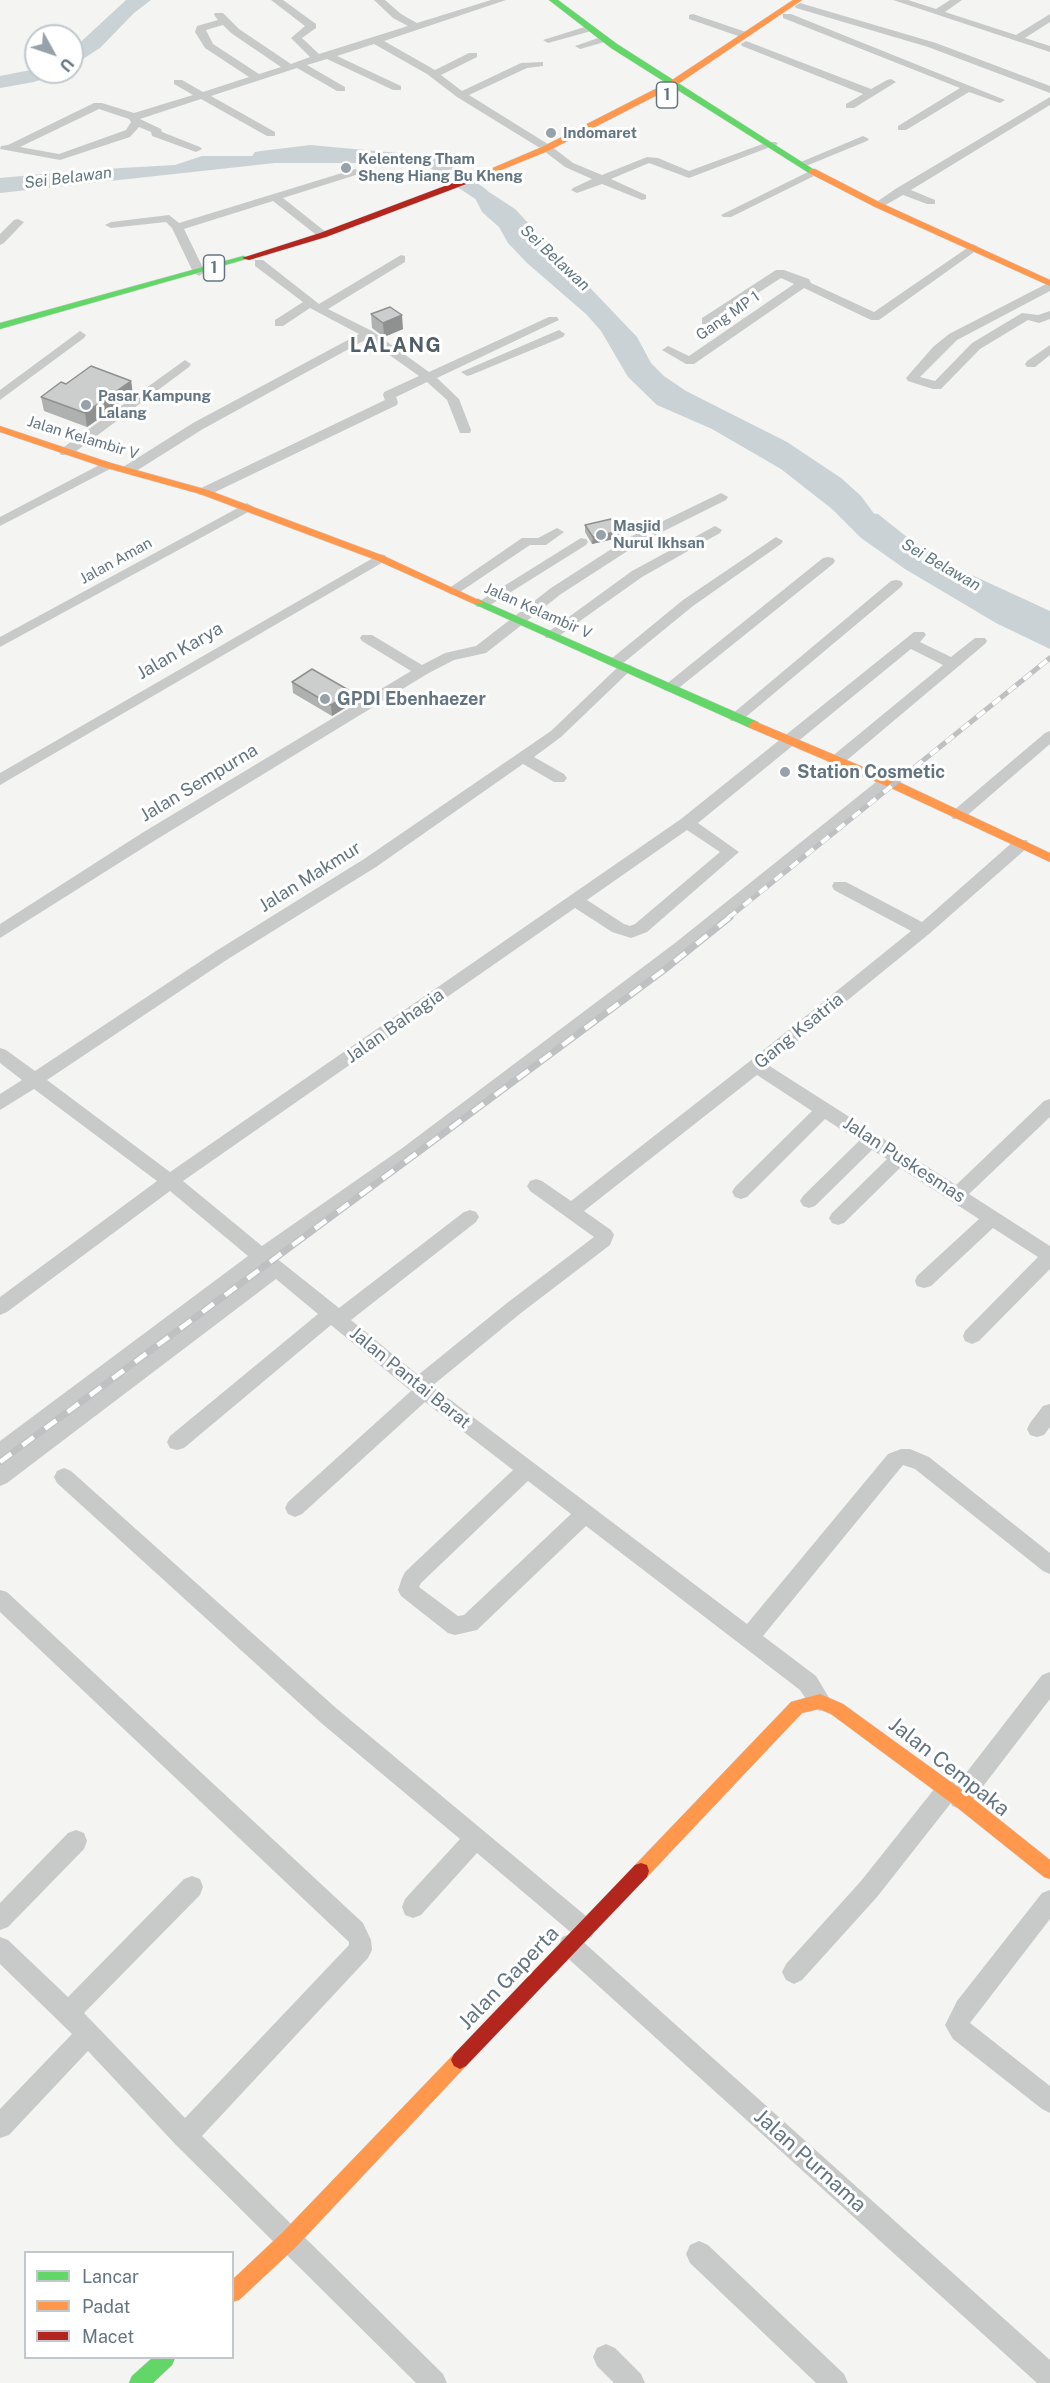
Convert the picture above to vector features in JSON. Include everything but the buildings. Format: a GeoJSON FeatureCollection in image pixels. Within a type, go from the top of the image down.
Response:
{"type":"FeatureCollection","features":[{"type":"Feature","properties":{"kind":"main road"},"geometry":{"type":"LineString","coordinates":[[554,0],[604,39],[808,168],[878,205],[1049,282]]}},
{"type":"Feature","properties":{"kind":"main road","name":"1"},"geometry":{"type":"LineString","coordinates":[[745,40],[787,16],[803,2]]}},
{"type":"Feature","properties":{"kind":"main road","name":"1"},"geometry":{"type":"LineString","coordinates":[[0,326],[199,272],[323,235],[432,202],[493,178],[676,86],[803,2]]}},
{"type":"Feature","properties":{"kind":"main road","name":"1"},"geometry":{"type":"LineString","coordinates":[[493,178],[513,172],[548,151]]}},
{"type":"Feature","properties":{"kind":"main road","name":"1"},"geometry":{"type":"LineString","coordinates":[[0,334],[259,263],[410,214],[432,202]]}},
{"type":"Feature","properties":{"kind":"main road","name":"Jalan Kelambir V"},"geometry":{"type":"LineString","coordinates":[[0,429],[107,465],[204,492],[380,558],[835,762],[886,782],[1050,858]]}},
{"type":"Feature","properties":{"kind":"main road","name":"Jalan Cempaka"},"geometry":{"type":"LineString","coordinates":[[820,1701],[837,1708],[1049,1868]]}},
{"type":"Feature","properties":{"kind":"main road","name":"Jalan Gaperta"},"geometry":{"type":"LineString","coordinates":[[234,2292],[289,2240],[797,1707],[820,1701]]}},
{"type":"Feature","properties":{"kind":"main road"},"geometry":{"type":"LineString","coordinates":[[139,2383],[164,2359]]}},
{"type":"Feature","properties":{"kind":"street"},"geometry":{"type":"LineString","coordinates":[[276,0],[312,26],[296,38],[322,56],[397,88]]}},
{"type":"Feature","properties":{"kind":"street"},"geometry":{"type":"LineString","coordinates":[[380,0],[397,16],[416,27]]}},
{"type":"Feature","properties":{"kind":"street"},"geometry":{"type":"LineString","coordinates":[[898,0],[1050,49]]}},
{"type":"Feature","properties":{"kind":"street"},"geometry":{"type":"LineString","coordinates":[[938,12],[957,0]]}},
{"type":"Feature","properties":{"kind":"street"},"geometry":{"type":"LineString","coordinates":[[135,120],[203,94],[491,1]]}},
{"type":"Feature","properties":{"kind":"street"},"geometry":{"type":"LineString","coordinates":[[803,2],[894,33],[968,88],[1000,100]]}},
{"type":"Feature","properties":{"kind":"street"},"geometry":{"type":"LineString","coordinates":[[787,16],[931,59],[1050,90]]}},
{"type":"Feature","properties":{"kind":"street"},"geometry":{"type":"LineString","coordinates":[[693,17],[870,93]]}},
{"type":"Feature","properties":{"kind":"street"},"geometry":{"type":"LineString","coordinates":[[1018,38],[1050,17]]}},
{"type":"Feature","properties":{"kind":"street"},"geometry":{"type":"LineString","coordinates":[[257,77],[209,46],[200,32],[201,28],[222,18],[235,31],[293,66],[340,89]]}},
{"type":"Feature","properties":{"kind":"street"},"geometry":{"type":"LineString","coordinates":[[548,40],[591,28]]}},
{"type":"Feature","properties":{"kind":"street"},"geometry":{"type":"LineString","coordinates":[[580,46],[604,39]]}},
{"type":"Feature","properties":{"kind":"street"},"geometry":{"type":"LineString","coordinates":[[375,40],[434,74],[462,95],[516,127],[548,151],[603,180],[642,197]]}},
{"type":"Feature","properties":{"kind":"street"},"geometry":{"type":"LineString","coordinates":[[434,74],[473,56]]}},
{"type":"Feature","properties":{"kind":"street"},"geometry":{"type":"LineString","coordinates":[[462,95],[525,65],[540,64]]}},
{"type":"Feature","properties":{"kind":"street"},"geometry":{"type":"LineString","coordinates":[[177,82],[203,94],[272,134]]}},
{"type":"Feature","properties":{"kind":"street"},"geometry":{"type":"LineString","coordinates":[[850,106],[891,82]]}},
{"type":"Feature","properties":{"kind":"street"},"geometry":{"type":"LineString","coordinates":[[902,128],[968,88]]}},
{"type":"Feature","properties":{"kind":"street"},"geometry":{"type":"LineString","coordinates":[[878,205],[1050,100]]}},
{"type":"Feature","properties":{"kind":"street"},"geometry":{"type":"LineString","coordinates":[[5,149],[98,105],[157,131],[156,134],[163,138],[196,149]]}},
{"type":"Feature","properties":{"kind":"street"},"geometry":{"type":"LineString","coordinates":[[5,149],[60,157],[126,135],[131,132],[135,120]]}},
{"type":"Feature","properties":{"kind":"street"},"geometry":{"type":"LineString","coordinates":[[502,134],[516,127]]}},
{"type":"Feature","properties":{"kind":"street"},"geometry":{"type":"LineString","coordinates":[[727,215],[863,139]]}},
{"type":"Feature","properties":{"kind":"street"},"geometry":{"type":"LineString","coordinates":[[577,190],[652,159],[689,175],[772,144]]}},
{"type":"Feature","properties":{"kind":"street"},"geometry":{"type":"LineString","coordinates":[[177,227],[355,172]]}},
{"type":"Feature","properties":{"kind":"street"},"geometry":{"type":"LineString","coordinates":[[901,190],[931,202]]}},
{"type":"Feature","properties":{"kind":"street"},"geometry":{"type":"LineString","coordinates":[[274,196],[323,235]]}},
{"type":"Feature","properties":{"kind":"street"},"geometry":{"type":"LineString","coordinates":[[111,225],[166,217],[177,227],[199,272]]}},
{"type":"Feature","properties":{"kind":"street"},"geometry":{"type":"LineString","coordinates":[[0,242],[18,222]]}},
{"type":"Feature","properties":{"kind":"street"},"geometry":{"type":"LineString","coordinates":[[706,321],[777,273],[804,282],[876,316],[973,248]]}},
{"type":"Feature","properties":{"kind":"street"},"geometry":{"type":"LineString","coordinates":[[279,322],[315,306],[401,259]]}},
{"type":"Feature","properties":{"kind":"street"},"geometry":{"type":"LineString","coordinates":[[259,263],[315,306],[368,334],[433,380],[453,399],[465,430]]}},
{"type":"Feature","properties":{"kind":"street","name":"Gang MP 1"},"geometry":{"type":"LineString","coordinates":[[668,350],[690,361],[804,282]]}},
{"type":"Feature","properties":{"kind":"street"},"geometry":{"type":"LineString","coordinates":[[1049,282],[966,329],[937,350],[939,350],[912,378],[938,386],[976,346],[1027,316],[1039,320],[1049,304]]}},
{"type":"Feature","properties":{"kind":"street"},"geometry":{"type":"LineString","coordinates":[[433,380],[553,320]]}},
{"type":"Feature","properties":{"kind":"street"},"geometry":{"type":"LineString","coordinates":[[128,470],[198,426],[368,334]]}},
{"type":"Feature","properties":{"kind":"street"},"geometry":{"type":"LineString","coordinates":[[204,492],[392,402],[393,400],[388,395],[559,334]]}},
{"type":"Feature","properties":{"kind":"street"},"geometry":{"type":"LineString","coordinates":[[0,396],[80,335]]}},
{"type":"Feature","properties":{"kind":"street"},"geometry":{"type":"LineString","coordinates":[[1031,364],[1050,349]]}},
{"type":"Feature","properties":{"kind":"street"},"geometry":{"type":"LineString","coordinates":[[939,350],[963,360]]}},
{"type":"Feature","properties":{"kind":"street"},"geometry":{"type":"LineString","coordinates":[[66,452],[185,364]]}},
{"type":"Feature","properties":{"kind":"street"},"geometry":{"type":"LineString","coordinates":[[0,522],[107,465]]}},
{"type":"Feature","properties":{"kind":"street","name":"Jalan Sempurna"},"geometry":{"type":"LineString","coordinates":[[0,932],[148,837],[422,671],[450,657],[481,650],[556,591],[635,540],[721,496]]}},
{"type":"Feature","properties":{"kind":"street","name":"Jalan Aman"},"geometry":{"type":"LineString","coordinates":[[0,644],[247,507]]}},
{"type":"Feature","properties":{"kind":"street"},"geometry":{"type":"LineString","coordinates":[[551,635],[637,574],[715,530]]}},
{"type":"Feature","properties":{"kind":"street"},"geometry":{"type":"LineString","coordinates":[[452,591],[527,541],[541,542],[557,532]]}},
{"type":"Feature","properties":{"kind":"street"},"geometry":{"type":"LineString","coordinates":[[482,604],[581,542]]}},
{"type":"Feature","properties":{"kind":"street","name":"Jalan Makmur"},"geometry":{"type":"LineString","coordinates":[[0,1103],[222,955],[370,863],[523,758],[556,734],[621,665],[688,603],[776,542]]}},
{"type":"Feature","properties":{"kind":"street","name":"Jalan Karya"},"geometry":{"type":"LineString","coordinates":[[0,780],[380,558]]}},
{"type":"Feature","properties":{"kind":"street"},"geometry":{"type":"LineString","coordinates":[[670,688],[828,561]]}},
{"type":"Feature","properties":{"kind":"street"},"geometry":{"type":"LineString","coordinates":[[736,718],[896,584]]}},
{"type":"Feature","properties":{"kind":"street"},"geometry":{"type":"LineString","coordinates":[[368,638],[422,671]]}},
{"type":"Feature","properties":{"kind":"street","name":"Jalan Bahagia"},"geometry":{"type":"LineString","coordinates":[[0,1307],[170,1181],[687,823],[915,639],[953,664]]}},
{"type":"Feature","properties":{"kind":"street"},"geometry":{"type":"LineString","coordinates":[[835,762],[980,641]]}},
{"type":"Feature","properties":{"kind":"street"},"geometry":{"type":"LineString","coordinates":[[958,815],[1050,736]]}},
{"type":"Feature","properties":{"kind":"street"},"geometry":{"type":"LineString","coordinates":[[523,758],[559,778]]}},
{"type":"Feature","properties":{"kind":"street"},"geometry":{"type":"LineString","coordinates":[[0,1477],[407,1154],[681,947],[886,782]]}},
{"type":"Feature","properties":{"kind":"street"},"geometry":{"type":"LineString","coordinates":[[574,900],[618,928],[631,932],[641,928],[731,852],[687,823]]}},
{"type":"Feature","properties":{"kind":"street","name":"Gang Ksatria"},"geometry":{"type":"LineString","coordinates":[[572,1210],[756,1066],[922,930],[1021,844]]}},
{"type":"Feature","properties":{"kind":"street"},"geometry":{"type":"LineString","coordinates":[[840,886],[922,930]]}},
{"type":"Feature","properties":{"kind":"street","name":"Jalan Pantai Barat"},"geometry":{"type":"LineString","coordinates":[[0,1054],[170,1181],[422,1389],[526,1470],[808,1683],[820,1701]]}},
{"type":"Feature","properties":{"kind":"street","name":"Jalan Puskesmas"},"geometry":{"type":"LineString","coordinates":[[756,1066],[958,1194],[1050,1256]]}},
{"type":"Feature","properties":{"kind":"street"},"geometry":{"type":"LineString","coordinates":[[958,1194],[1050,1106]]}},
{"type":"Feature","properties":{"kind":"street"},"geometry":{"type":"LineString","coordinates":[[741,1192],[825,1109]]}},
{"type":"Feature","properties":{"kind":"street"},"geometry":{"type":"LineString","coordinates":[[809,1201],[871,1140]]}},
{"type":"Feature","properties":{"kind":"street"},"geometry":{"type":"LineString","coordinates":[[838,1218],[900,1157]]}},
{"type":"Feature","properties":{"kind":"street"},"geometry":{"type":"LineString","coordinates":[[295,1508],[422,1389],[514,1308],[604,1240],[605,1235],[536,1186]]}},
{"type":"Feature","properties":{"kind":"street"},"geometry":{"type":"LineString","coordinates":[[177,1442],[335,1316],[470,1217]]}},
{"type":"Feature","properties":{"kind":"street"},"geometry":{"type":"LineString","coordinates":[[924,1281],[993,1217]]}},
{"type":"Feature","properties":{"kind":"street"},"geometry":{"type":"LineString","coordinates":[[972,1336],[1050,1256]]}},
{"type":"Feature","properties":{"kind":"street"},"geometry":{"type":"LineString","coordinates":[[0,1452],[270,1262]]}},
{"type":"Feature","properties":{"kind":"street"},"geometry":{"type":"LineString","coordinates":[[1036,1429],[1050,1412]]}},
{"type":"Feature","properties":{"kind":"street"},"geometry":{"type":"LineString","coordinates":[[748,1638],[896,1460],[901,1457],[910,1457],[922,1463],[1050,1565]]}},
{"type":"Feature","properties":{"kind":"street"},"geometry":{"type":"LineString","coordinates":[[526,1470],[412,1578],[408,1590],[455,1626],[470,1623],[585,1514]]}},
{"type":"Feature","properties":{"kind":"street","name":"Jalan Purnama"},"geometry":{"type":"LineString","coordinates":[[64,1477],[328,1715],[476,1838],[577,1937],[1050,2377]]}},
{"type":"Feature","properties":{"kind":"street"},"geometry":{"type":"LineString","coordinates":[[0,1599],[355,1931],[360,1940],[360,1950],[185,2136]]}},
{"type":"Feature","properties":{"kind":"street"},"geometry":{"type":"LineString","coordinates":[[794,1972],[954,1795],[1050,1682]]}},
{"type":"Feature","properties":{"kind":"street"},"geometry":{"type":"LineString","coordinates":[[413,1907],[476,1838]]}},
{"type":"Feature","properties":{"kind":"street"},"geometry":{"type":"LineString","coordinates":[[0,1919],[76,1841]]}},
{"type":"Feature","properties":{"kind":"street"},"geometry":{"type":"LineString","coordinates":[[68,2013],[192,1887]]}},
{"type":"Feature","properties":{"kind":"street"},"geometry":{"type":"LineString","coordinates":[[1050,1901],[965,2009],[957,2025],[961,2031],[1050,2101]]}},
{"type":"Feature","properties":{"kind":"street"},"geometry":{"type":"LineString","coordinates":[[0,1948],[68,2013],[185,2136],[434,2383]]}},
{"type":"Feature","properties":{"kind":"street"},"geometry":{"type":"LineString","coordinates":[[0,2126],[87,2035]]}},
{"type":"Feature","properties":{"kind":"street"},"geometry":{"type":"LineString","coordinates":[[699,2254],[835,2383]]}},
{"type":"Feature","properties":{"kind":"street"},"geometry":{"type":"LineString","coordinates":[[606,2357],[632,2383]]}},
{"type":"Feature","properties":{"kind":"water"},"geometry":{"type":"Polygon","coordinates":[[[126,0],[151,0],[134,13],[100,48],[84,58],[84,39],[126,0]]]}},
{"type":"Feature","properties":{"kind":"water"},"geometry":{"type":"Polygon","coordinates":[[[24,71],[24,84],[0,88],[0,76],[24,71]]]}},
{"type":"Feature","properties":{"kind":"water","name":"Sei Belawan"},"geometry":{"type":"Polygon","coordinates":[[[286,152],[419,155],[437,159],[459,170],[487,190],[489,202],[511,216],[575,272],[637,337],[651,363],[664,376],[686,391],[787,442],[841,478],[861,496],[886,530],[919,557],[1050,622],[1050,649],[996,623],[905,569],[861,538],[832,509],[781,469],[712,429],[657,405],[628,377],[601,331],[586,314],[527,263],[508,243],[499,227],[482,212],[474,196],[443,174],[427,167],[396,163],[275,163],[0,193],[0,178],[175,165],[202,156],[254,156],[286,152]]]}},
{"type":"Feature","properties":{"kind":"waterway","name":"Sei Belawan"},"geometry":{"type":"LineString","coordinates":[[261,156],[310,150],[409,159]]}},
{"type":"Feature","properties":{"kind":"waterway","name":"Sei Belawan"},"geometry":{"type":"LineString","coordinates":[[457,179],[509,213],[539,246]]}},
{"type":"Feature","properties":{"kind":"waterway","name":"Sei Belawan"},"geometry":{"type":"LineString","coordinates":[[870,519],[900,543],[955,576],[1050,620]]}},
{"type":"Feature","properties":{"kind":"railway"},"geometry":{"type":"LineString","coordinates":[[728,918],[1050,658]]}},
{"type":"Feature","properties":{"kind":"railway"},"geometry":{"type":"LineString","coordinates":[[0,1462],[664,970],[730,917]]}},
{"type":"Feature","properties":{"kind":"traffic: fast"},"geometry":{"type":"LineString","coordinates":[[553,0],[614,46],[812,171]]}},
{"type":"Feature","properties":{"kind":"traffic: fast"},"geometry":{"type":"LineString","coordinates":[[0,326],[246,258]]}},
{"type":"Feature","properties":{"kind":"traffic: fast"},"geometry":{"type":"LineString","coordinates":[[478,602],[754,725]]}},
{"type":"Feature","properties":{"kind":"traffic: fast"},"geometry":{"type":"LineString","coordinates":[[139,2383],[164,2359]]}},
{"type":"Feature","properties":{"kind":"traffic: slow"},"geometry":{"type":"LineString","coordinates":[[466,181],[545,149],[672,84],[798,0]]}},
{"type":"Feature","properties":{"kind":"traffic: slow"},"geometry":{"type":"LineString","coordinates":[[812,171],[878,205],[1050,283]]}},
{"type":"Feature","properties":{"kind":"traffic: slow"},"geometry":{"type":"LineString","coordinates":[[0,429],[107,465],[204,492],[380,558],[478,602]]}},
{"type":"Feature","properties":{"kind":"traffic: slow"},"geometry":{"type":"LineString","coordinates":[[754,725],[895,785],[1050,858]]}},
{"type":"Feature","properties":{"kind":"traffic: slow"},"geometry":{"type":"LineString","coordinates":[[641,1871],[797,1707],[820,1701],[837,1709],[960,1799],[1050,1871]]}},
{"type":"Feature","properties":{"kind":"traffic: slow"},"geometry":{"type":"LineString","coordinates":[[234,2291],[289,2240],[460,2060]]}},
{"type":"Feature","properties":{"kind":"traffic: jam"},"geometry":{"type":"LineString","coordinates":[[246,258],[323,235],[466,181]]}},
{"type":"Feature","properties":{"kind":"traffic: jam"},"geometry":{"type":"LineString","coordinates":[[460,2060],[641,1871]]}},
{"type":"Feature","properties":{"kind":"place","name":"Indomaret"},"geometry":{"type":"Point","coordinates":[551,133]}},
{"type":"Feature","properties":{"kind":"place","name":"Kelenteng Tham Sheng Hiang Bu Kheng"},"geometry":{"type":"Point","coordinates":[346,168]}},
{"type":"Feature","properties":{"kind":"place","name":"Pasar Kampung Lalang"},"geometry":{"type":"Point","coordinates":[86,405]}},
{"type":"Feature","properties":{"kind":"place","name":"Masjid Nurul Ikhsan"},"geometry":{"type":"Point","coordinates":[601,535]}},
{"type":"Feature","properties":{"kind":"place","name":"GPDI Ebenhaezer"},"geometry":{"type":"Point","coordinates":[325,699]}},
{"type":"Feature","properties":{"kind":"place","name":"Station Cosmetic"},"geometry":{"type":"Point","coordinates":[785,772]}},
{"type":"Feature","properties":{"kind":"district","name":"LALANG"},"geometry":{"type":"Point","coordinates":[396,346]}}]}
